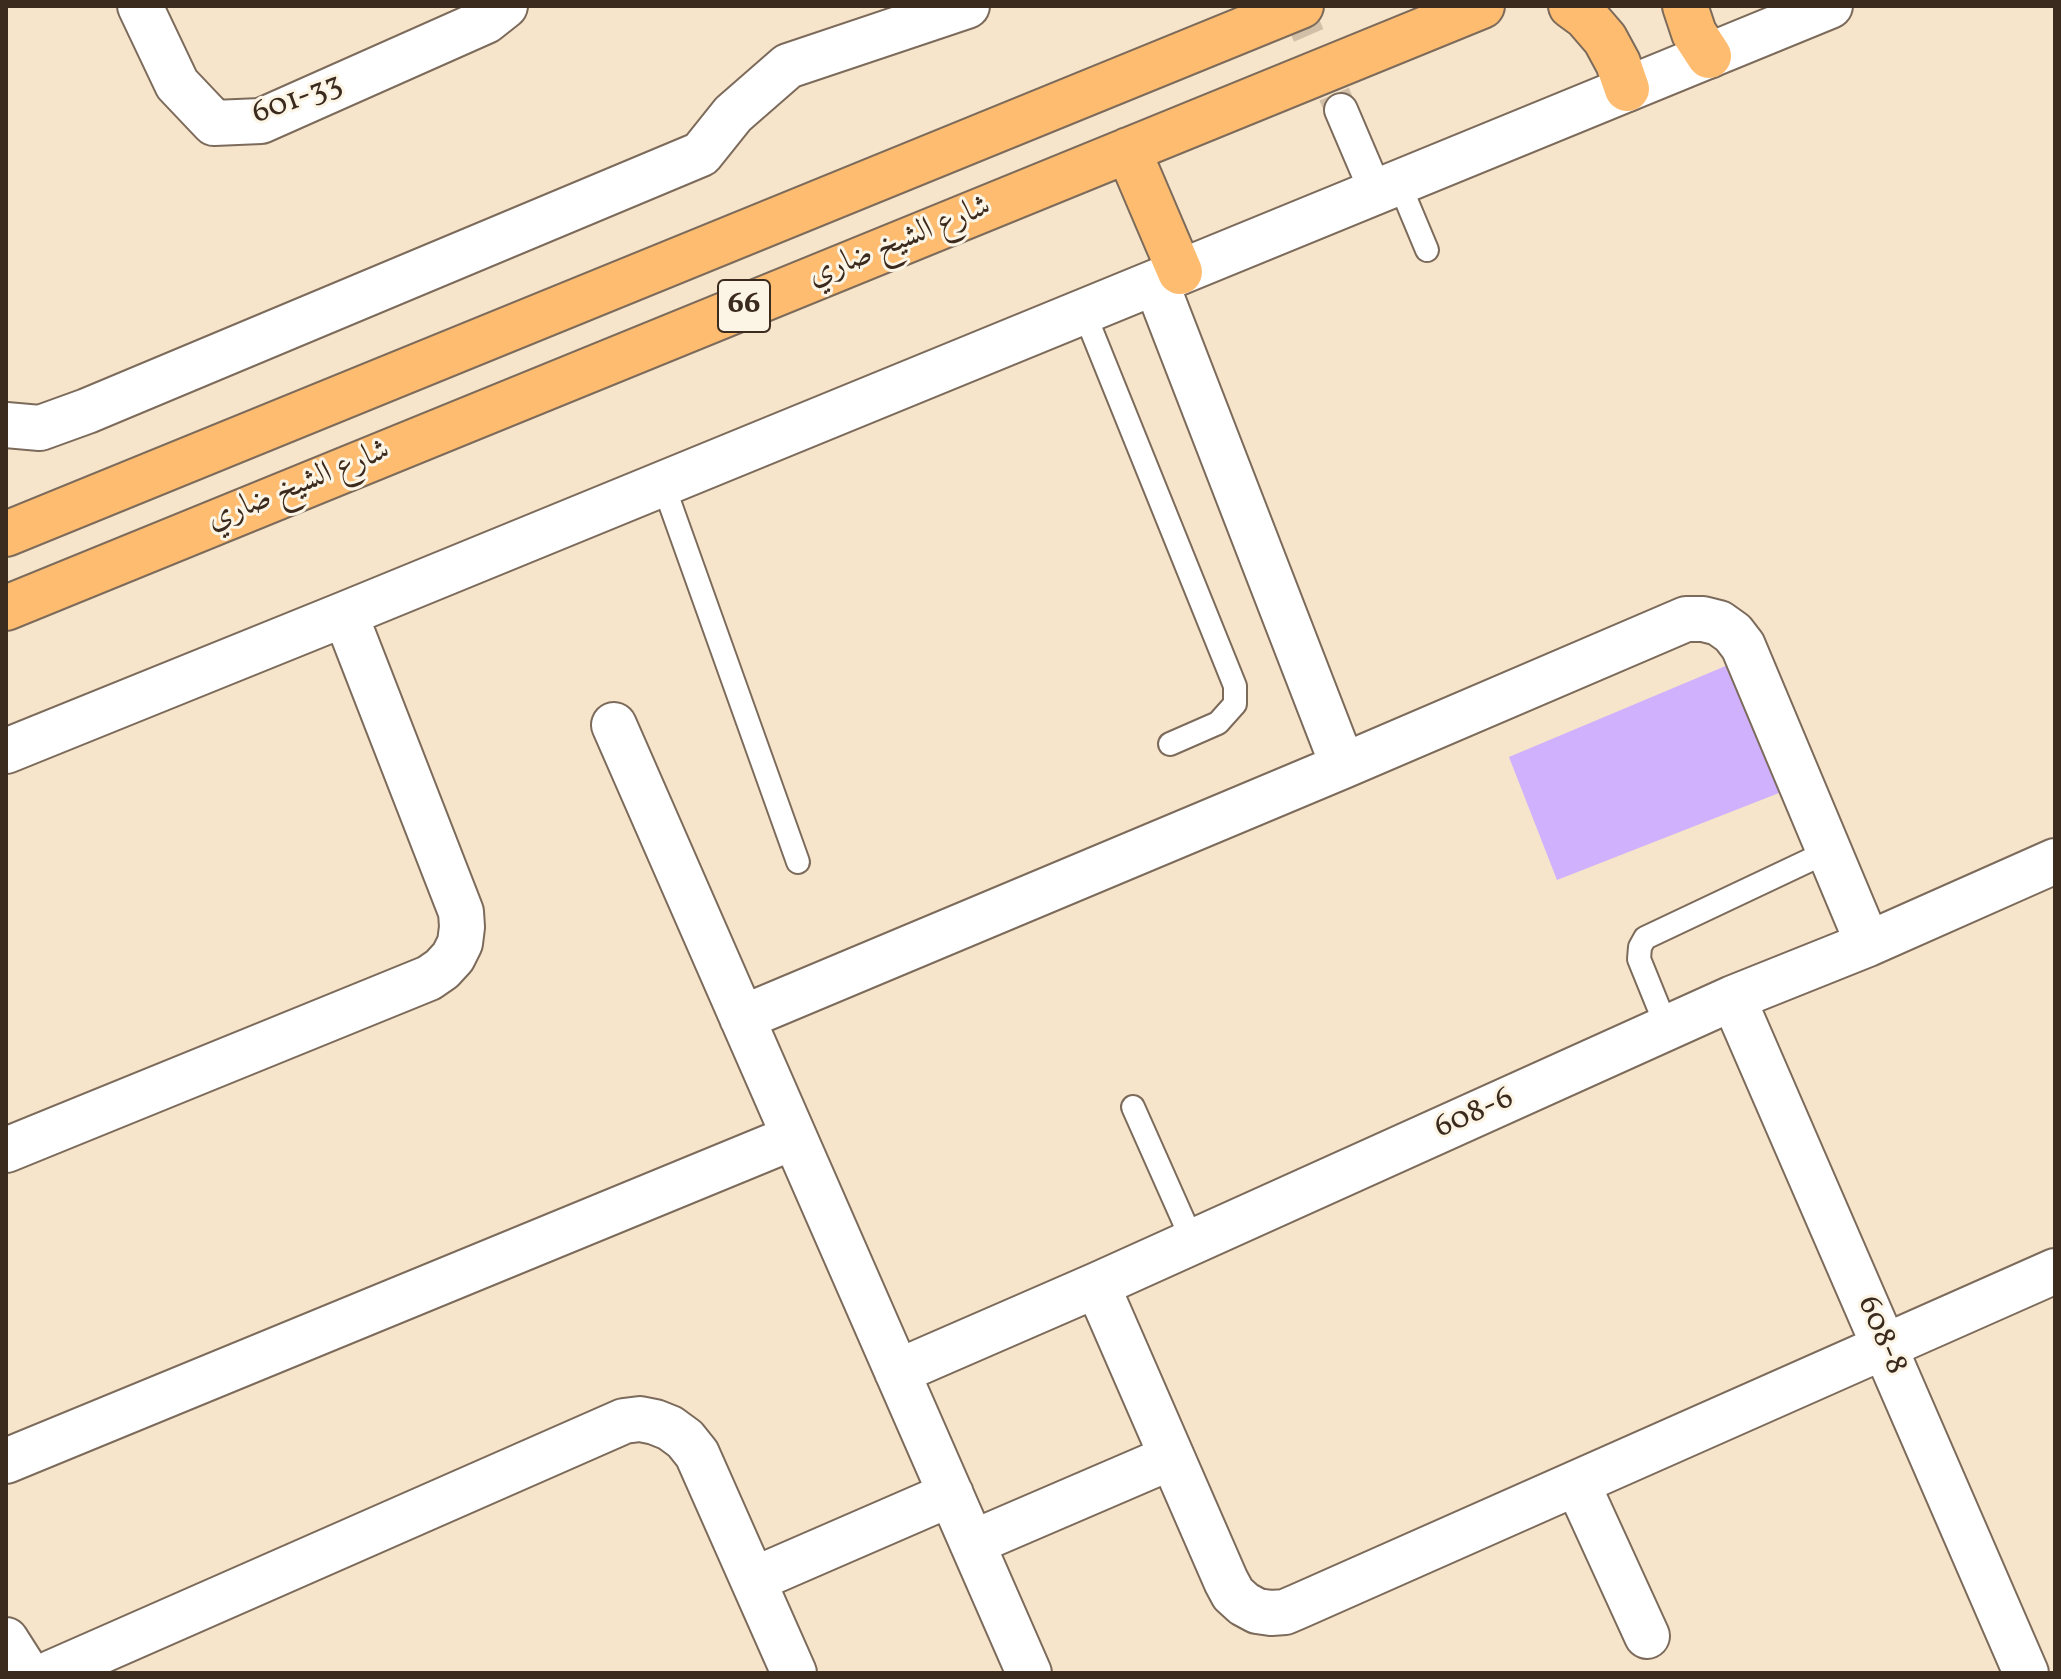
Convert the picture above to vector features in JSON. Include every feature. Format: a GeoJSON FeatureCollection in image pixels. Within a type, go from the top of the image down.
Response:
{"type":"FeatureCollection","features":[{"type":"Feature","properties":{"kind":"main road","name":"شارع الشيخ ضاري"},"geometry":{"type":"LineString","coordinates":[[6,534],[1301,6]]}},
{"type":"Feature","properties":{"kind":"main road","name":"شارع الشيخ ضاري"},"geometry":{"type":"LineString","coordinates":[[6,608],[1482,6]]}},
{"type":"Feature","properties":{"kind":"main road"},"geometry":{"type":"LineString","coordinates":[[1571,6],[1586,17],[1605,39],[1627,89]]}},
{"type":"Feature","properties":{"kind":"main road"},"geometry":{"type":"LineString","coordinates":[[1685,6],[1694,33],[1709,56]]}},
{"type":"Feature","properties":{"kind":"main road"},"geometry":{"type":"LineString","coordinates":[[1128,150],[1168,278]]}},
{"type":"Feature","properties":{"kind":"street","name":"601-33"},"geometry":{"type":"LineString","coordinates":[[140,6],[177,84],[214,123],[261,121],[486,21],[505,6]]}},
{"type":"Feature","properties":{"kind":"street"},"geometry":{"type":"LineString","coordinates":[[6,425],[40,428],[87,411],[701,154],[733,114],[788,66],[967,6]]}},
{"type":"Feature","properties":{"kind":"street"},"geometry":{"type":"LineString","coordinates":[[6,751],[1830,6]]}},
{"type":"Feature","properties":{"kind":"street"},"geometry":{"type":"LineString","coordinates":[[1341,110],[1388,188]]}},
{"type":"Feature","properties":{"kind":"street"},"geometry":{"type":"LineString","coordinates":[[1168,278],[1343,766]]}},
{"type":"Feature","properties":{"kind":"street"},"geometry":{"type":"LineString","coordinates":[[6,1150],[429,978],[453,957],[460,943],[461,912],[345,614]]}},
{"type":"Feature","properties":{"kind":"street"},"geometry":{"type":"LineString","coordinates":[[742,1018],[1686,619],[1719,623],[1733,633],[1743,646],[1868,944]]}},
{"type":"Feature","properties":{"kind":"street"},"geometry":{"type":"LineString","coordinates":[[614,725],[1029,1673]]}},
{"type":"Feature","properties":{"kind":"street","name":"608-6"},"geometry":{"type":"LineString","coordinates":[[897,1372],[1733,998],[1868,944],[2055,861]]}},
{"type":"Feature","properties":{"kind":"street","name":"608-8"},"geometry":{"type":"LineString","coordinates":[[1733,998],[2026,1673]]}},
{"type":"Feature","properties":{"kind":"street"},"geometry":{"type":"LineString","coordinates":[[6,1461],[794,1137]]}},
{"type":"Feature","properties":{"kind":"street"},"geometry":{"type":"LineString","coordinates":[[1097,1285],[1233,1594],[1257,1611],[1271,1613],[1285,1612],[2055,1271]]}},
{"type":"Feature","properties":{"kind":"street"},"geometry":{"type":"LineString","coordinates":[[51,1673],[624,1421],[640,1419],[670,1428],[685,1439],[697,1454],[794,1673]]}},
{"type":"Feature","properties":{"kind":"street"},"geometry":{"type":"LineString","coordinates":[[972,1543],[1172,1457]]}},
{"type":"Feature","properties":{"kind":"street"},"geometry":{"type":"LineString","coordinates":[[1577,1483],[1647,1636]]}},
{"type":"Feature","properties":{"kind":"street"},"geometry":{"type":"LineString","coordinates":[[753,1580],[951,1494]]}},
{"type":"Feature","properties":{"kind":"street"},"geometry":{"type":"LineString","coordinates":[[6,1640],[27,1673]]}},
{"type":"Feature","properties":{"kind":"lane"},"geometry":{"type":"LineString","coordinates":[[1388,188],[1427,250]]}},
{"type":"Feature","properties":{"kind":"lane"},"geometry":{"type":"LineString","coordinates":[[1084,312],[1235,686],[1235,704],[1218,723],[1170,744]]}},
{"type":"Feature","properties":{"kind":"lane"},"geometry":{"type":"LineString","coordinates":[[663,484],[798,862]]}},
{"type":"Feature","properties":{"kind":"lane"},"geometry":{"type":"LineString","coordinates":[[1667,1028],[1639,959],[1645,938],[1829,851]]}},
{"type":"Feature","properties":{"kind":"lane"},"geometry":{"type":"LineString","coordinates":[[1133,1107],[1193,1242]]}},
{"type":"Feature","properties":{"kind":"building"},"geometry":{"type":"Polygon","coordinates":[[[1728,665],[1779,793],[1557,880],[1509,757],[1728,665]]]}},
{"type":"Feature","properties":{"kind":"tunnel"},"geometry":{"type":"LineString","coordinates":[[1296,6],[1341,110]]}}]}
